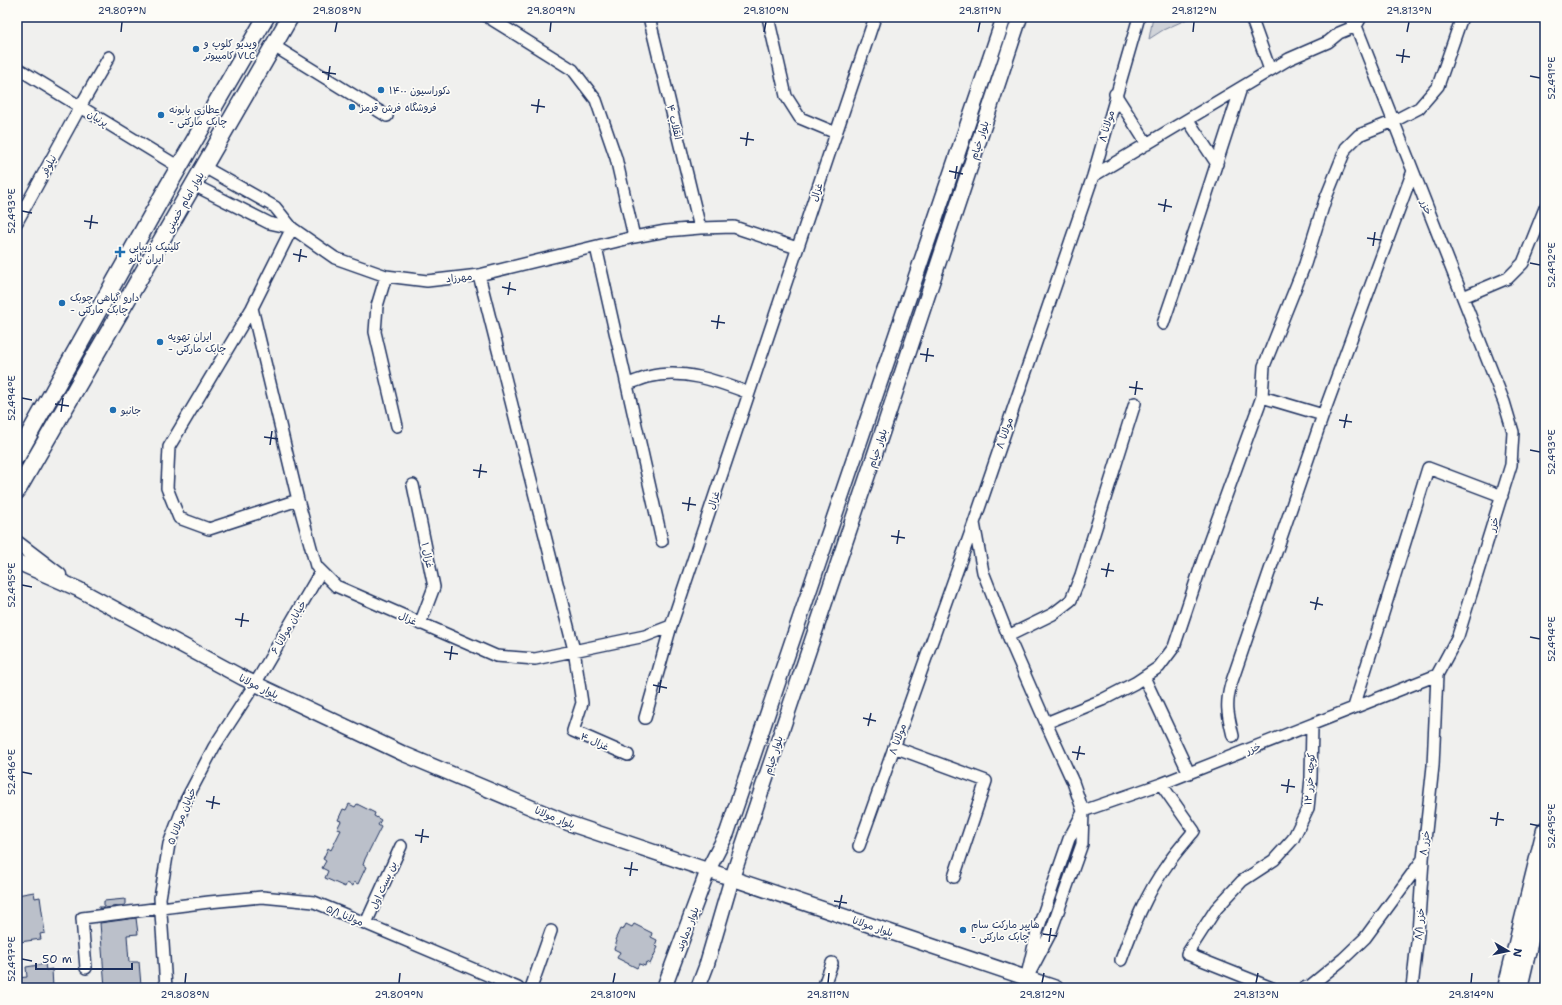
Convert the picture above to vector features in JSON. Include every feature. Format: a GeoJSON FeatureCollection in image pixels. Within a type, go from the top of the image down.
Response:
{"type":"FeatureCollection","features":[{"type":"Feature","properties":{"kind":"main road"},"geometry":{"type":"LineString","coordinates":[[17,456],[179,167],[266,17]]}},
{"type":"Feature","properties":{"kind":"main road","name":"بلوار امام خمینی"},"geometry":{"type":"LineString","coordinates":[[17,491],[290,17]]}},
{"type":"Feature","properties":{"kind":"main road"},"geometry":{"type":"LineString","coordinates":[[1506,988],[1545,830]]}},
{"type":"Feature","properties":{"kind":"main road"},"geometry":{"type":"LineString","coordinates":[[1519,988],[1545,876]]}},
{"type":"Feature","properties":{"kind":"street"},"geometry":{"type":"LineString","coordinates":[[488,17],[573,70],[596,100],[616,158],[634,237]]}},
{"type":"Feature","properties":{"kind":"street","name":"انقلاب ۴"},"geometry":{"type":"LineString","coordinates":[[649,17],[700,228]]}},
{"type":"Feature","properties":{"kind":"street"},"geometry":{"type":"LineString","coordinates":[[768,17],[786,96],[800,118],[836,133]]}},
{"type":"Feature","properties":{"kind":"street","name":"غزال"},"geometry":{"type":"LineString","coordinates":[[252,308],[298,500],[316,566],[336,586],[496,656],[534,659],[645,636],[671,626],[875,17]]}},
{"type":"Feature","properties":{"kind":"street","name":"بلوار خیام"},"geometry":{"type":"LineString","coordinates":[[708,870],[727,833],[1004,17]]}},
{"type":"Feature","properties":{"kind":"street","name":"بلوار خیام"},"geometry":{"type":"LineString","coordinates":[[732,878],[1020,17]]}},
{"type":"Feature","properties":{"kind":"street","name":"مولانا ۸"},"geometry":{"type":"LineString","coordinates":[[859,846],[974,523],[1092,176],[1139,17]]}},
{"type":"Feature","properties":{"kind":"street"},"geometry":{"type":"LineString","coordinates":[[1251,17],[1270,70]]}},
{"type":"Feature","properties":{"kind":"street"},"geometry":{"type":"LineString","coordinates":[[1046,723],[1102,700],[1144,677],[1159,667],[1174,647],[1207,548],[1262,397],[1264,366],[1305,264],[1325,200],[1346,148],[1360,135],[1394,121],[1419,108],[1438,86],[1462,17]]}},
{"type":"Feature","properties":{"kind":"street"},"geometry":{"type":"LineString","coordinates":[[1092,176],[1188,120],[1289,58],[1328,42],[1354,19]]}},
{"type":"Feature","properties":{"kind":"street","name":"خزر"},"geometry":{"type":"LineString","coordinates":[[1083,811],[1161,784],[1437,675],[1458,636],[1511,465],[1513,432],[1504,402],[1354,19]]}},
{"type":"Feature","properties":{"kind":"street"},"geometry":{"type":"LineString","coordinates":[[274,46],[387,116]]}},
{"type":"Feature","properties":{"kind":"street","name":"نیلوفر"},"geometry":{"type":"LineString","coordinates":[[17,222],[109,57]]}},
{"type":"Feature","properties":{"kind":"street","name":"پرنیان"},"geometry":{"type":"LineString","coordinates":[[17,68],[179,167]]}},
{"type":"Feature","properties":{"kind":"street"},"geometry":{"type":"LineString","coordinates":[[1163,324],[1241,88]]}},
{"type":"Feature","properties":{"kind":"street"},"geometry":{"type":"LineString","coordinates":[[1115,94],[1147,144]]}},
{"type":"Feature","properties":{"kind":"street"},"geometry":{"type":"LineString","coordinates":[[1188,120],[1217,164]]}},
{"type":"Feature","properties":{"kind":"street"},"geometry":{"type":"LineString","coordinates":[[204,167],[275,207],[292,228]]}},
{"type":"Feature","properties":{"kind":"street"},"geometry":{"type":"LineString","coordinates":[[1232,736],[1227,707],[1227,698],[1231,684],[1323,415],[1413,171]]}},
{"type":"Feature","properties":{"kind":"street"},"geometry":{"type":"LineString","coordinates":[[194,185],[269,223],[292,228]]}},
{"type":"Feature","properties":{"kind":"street"},"geometry":{"type":"LineString","coordinates":[[1463,297],[1508,278],[1523,262],[1545,208]]}},
{"type":"Feature","properties":{"kind":"street"},"geometry":{"type":"LineString","coordinates":[[292,228],[252,308],[170,447],[167,488],[179,518],[209,530],[298,500]]}},
{"type":"Feature","properties":{"kind":"street","name":"مهرزاد"},"geometry":{"type":"LineString","coordinates":[[292,228],[336,258],[386,276],[427,281],[480,276],[634,237],[666,231],[700,228],[734,228],[797,248]]}},
{"type":"Feature","properties":{"kind":"street"},"geometry":{"type":"LineString","coordinates":[[596,247],[662,541]]}},
{"type":"Feature","properties":{"kind":"street"},"geometry":{"type":"LineString","coordinates":[[386,276],[377,306],[375,332],[397,426]]}},
{"type":"Feature","properties":{"kind":"street"},"geometry":{"type":"LineString","coordinates":[[480,276],[574,650]]}},
{"type":"Feature","properties":{"kind":"street"},"geometry":{"type":"LineString","coordinates":[[627,384],[649,377],[681,374],[714,380],[749,393]]}},
{"type":"Feature","properties":{"kind":"street"},"geometry":{"type":"LineString","coordinates":[[1262,397],[1323,415]]}},
{"type":"Feature","properties":{"kind":"street"},"geometry":{"type":"LineString","coordinates":[[1008,636],[1053,614],[1071,600],[1081,575],[1135,403]]}},
{"type":"Feature","properties":{"kind":"street"},"geometry":{"type":"LineString","coordinates":[[1354,708],[1428,468],[1502,496]]}},
{"type":"Feature","properties":{"kind":"street","name":"غزال ۱"},"geometry":{"type":"LineString","coordinates":[[413,485],[434,587],[420,624]]}},
{"type":"Feature","properties":{"kind":"street"},"geometry":{"type":"LineString","coordinates":[[974,523],[983,572],[1008,636],[1073,782],[1083,811],[1068,839],[1040,924],[1026,983]]}},
{"type":"Feature","properties":{"kind":"street","name":"بلوار مولانا"},"geometry":{"type":"LineString","coordinates":[[17,542],[78,589]]}},
{"type":"Feature","properties":{"kind":"street","name":"بلوار مولانا"},"geometry":{"type":"LineString","coordinates":[[17,562],[78,589],[255,684],[404,754],[568,823],[732,878],[1026,983],[1056,988]]}},
{"type":"Feature","properties":{"kind":"street","name":"خیابان مولانا ۶"},"geometry":{"type":"LineString","coordinates":[[255,684],[321,571]]}},
{"type":"Feature","properties":{"kind":"street"},"geometry":{"type":"LineString","coordinates":[[645,718],[671,626]]}},
{"type":"Feature","properties":{"kind":"street","name":"غزال ۴"},"geometry":{"type":"LineString","coordinates":[[574,650],[582,703],[573,731],[628,755]]}},
{"type":"Feature","properties":{"kind":"street","name":"خزر ۸"},"geometry":{"type":"LineString","coordinates":[[1304,988],[1310,986],[1343,960],[1365,938],[1423,859],[1432,766],[1437,675]]}},
{"type":"Feature","properties":{"kind":"street"},"geometry":{"type":"LineString","coordinates":[[1144,677],[1189,773]]}},
{"type":"Feature","properties":{"kind":"street","name":"خیابان مولانا ۵"},"geometry":{"type":"LineString","coordinates":[[166,988],[160,898],[169,844],[186,800],[214,747],[255,684]]}},
{"type":"Feature","properties":{"kind":"street","name":"کوچه خزر ۱۲"},"geometry":{"type":"LineString","coordinates":[[1272,988],[1187,954],[1221,903],[1242,881],[1274,860],[1294,839],[1308,808],[1311,778],[1312,724]]}},
{"type":"Feature","properties":{"kind":"street"},"geometry":{"type":"LineString","coordinates":[[894,747],[986,781],[954,877]]}},
{"type":"Feature","properties":{"kind":"street"},"geometry":{"type":"LineString","coordinates":[[1121,960],[1135,922],[1152,891],[1167,866],[1194,831],[1161,784]]}},
{"type":"Feature","properties":{"kind":"street","name":"بن بست اول"},"geometry":{"type":"LineString","coordinates":[[366,923],[401,846]]}},
{"type":"Feature","properties":{"kind":"street","name":"خزر ۸/۱"},"geometry":{"type":"LineString","coordinates":[[1412,988],[1418,933],[1423,859]]}},
{"type":"Feature","properties":{"kind":"street","name":"بلوار دماوند"},"geometry":{"type":"LineString","coordinates":[[664,988],[708,870]]}},
{"type":"Feature","properties":{"kind":"street"},"geometry":{"type":"LineString","coordinates":[[698,988],[706,967],[732,878]]}},
{"type":"Feature","properties":{"kind":"street","name":"مولانا ۵/۱"},"geometry":{"type":"LineString","coordinates":[[86,968],[82,918],[160,907],[262,897],[314,902],[518,988]]}},
{"type":"Feature","properties":{"kind":"street"},"geometry":{"type":"LineString","coordinates":[[531,988],[551,931]]}},
{"type":"Feature","properties":{"kind":"street"},"geometry":{"type":"LineString","coordinates":[[823,988],[832,963]]}},
{"type":"Feature","properties":{"kind":"shaded area"},"geometry":{"type":"Polygon","coordinates":[[[1153,17],[1192,17],[1163,30],[1149,39],[1153,17]]]}},
{"type":"Feature","properties":{"kind":"building"},"geometry":{"type":"Polygon","coordinates":[[[349,804],[355,807],[357,804],[375,813],[374,816],[381,820],[378,825],[381,827],[365,859],[363,865],[366,867],[358,884],[354,882],[353,886],[347,883],[345,887],[325,878],[328,871],[322,868],[326,861],[323,859],[328,848],[331,850],[341,830],[337,829],[341,821],[338,820],[343,809],[346,810],[349,804]]]}},
{"type":"Feature","properties":{"kind":"building"},"geometry":{"type":"Polygon","coordinates":[[[34,892],[35,898],[40,897],[45,933],[40,934],[41,939],[20,942],[17,930],[17,895],[34,892]]]}},
{"type":"Feature","properties":{"kind":"building"},"geometry":{"type":"Polygon","coordinates":[[[125,899],[125,905],[99,909],[99,907],[104,907],[104,901],[125,899]]]}},
{"type":"Feature","properties":{"kind":"building"},"geometry":{"type":"Polygon","coordinates":[[[136,918],[138,934],[127,935],[129,962],[139,962],[141,985],[130,986],[130,988],[105,988],[100,923],[136,918]]]}},
{"type":"Feature","properties":{"kind":"building"},"geometry":{"type":"Polygon","coordinates":[[[626,924],[632,927],[634,924],[652,933],[651,937],[657,940],[655,946],[658,947],[650,964],[646,962],[645,966],[639,964],[637,968],[617,958],[620,952],[614,949],[617,941],[615,940],[620,929],[623,930],[626,924]]]}},
{"type":"Feature","properties":{"kind":"building"},"geometry":{"type":"Polygon","coordinates":[[[45,964],[46,970],[52,969],[53,988],[17,988],[17,978],[27,977],[26,967],[45,964]]]}},
{"type":"Feature","properties":{"kind":"place","name":"ویدیو کلوپ و کامپیوتر VLC"},"geometry":{"type":"Point","coordinates":[196,49]}},
{"type":"Feature","properties":{"kind":"place","name":"دکوراسیون ۱۴۰۰"},"geometry":{"type":"Point","coordinates":[381,90]}},
{"type":"Feature","properties":{"kind":"place","name":"فروشگاه فرش قرمز"},"geometry":{"type":"Point","coordinates":[352,107]}},
{"type":"Feature","properties":{"kind":"place","name":"عطاری بابونه - چابک مارکتی"},"geometry":{"type":"Point","coordinates":[161,115]}},
{"type":"Feature","properties":{"kind":"place","name":"کلینیک زیبایی ایران بانو"},"geometry":{"type":"Point","coordinates":[120,252]}},
{"type":"Feature","properties":{"kind":"place","name":"دارو گیاهی چوبک - چابک مارکتی"},"geometry":{"type":"Point","coordinates":[62,303]}},
{"type":"Feature","properties":{"kind":"place","name":"ایران تهویه - چابک مارکتی"},"geometry":{"type":"Point","coordinates":[160,342]}},
{"type":"Feature","properties":{"kind":"place","name":"جانبو"},"geometry":{"type":"Point","coordinates":[113,410]}},
{"type":"Feature","properties":{"kind":"place","name":"هایپر مارکت سام - چابک مارکتی"},"geometry":{"type":"Point","coordinates":[963,930]}}]}
